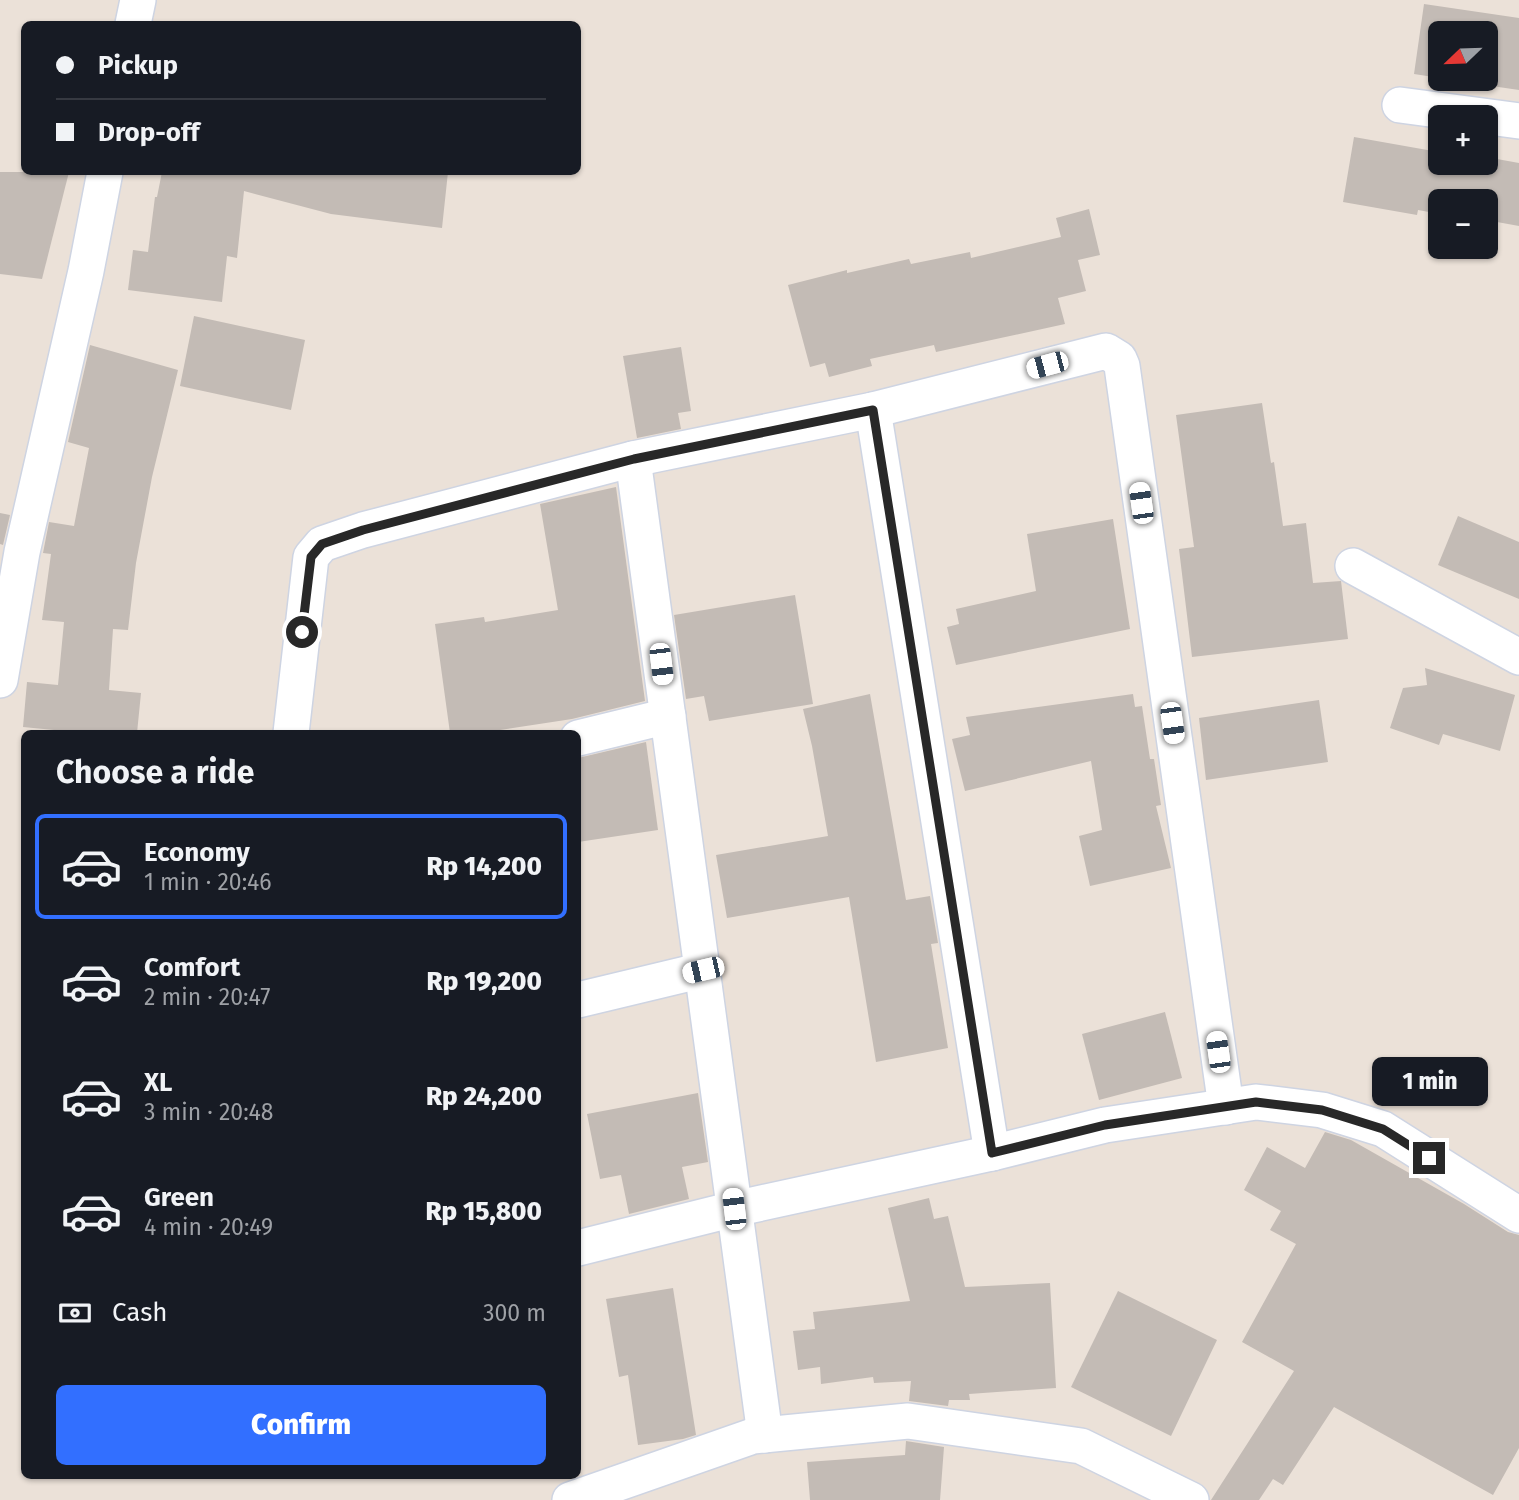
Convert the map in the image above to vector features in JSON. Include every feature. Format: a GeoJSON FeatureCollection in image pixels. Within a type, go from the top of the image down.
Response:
{"type":"FeatureCollection","features":[{"type":"Feature","properties":{"kind":"street"},"geometry":{"type":"LineString","coordinates":[[134,21],[138,0]]}},
{"type":"Feature","properties":{"kind":"street"},"geometry":{"type":"LineString","coordinates":[[1400,105],[1519,121]]}},
{"type":"Feature","properties":{"kind":"street"},"geometry":{"type":"LineString","coordinates":[[0,680],[11,550],[86,271],[104,175]]}},
{"type":"Feature","properties":{"kind":"street"},"geometry":{"type":"LineString","coordinates":[[291,730],[311,557],[322,544],[363,530],[634,459],[873,410],[1106,351],[1119,359],[1122,366],[1226,1107]]}},
{"type":"Feature","properties":{"kind":"street"},"geometry":{"type":"LineString","coordinates":[[873,410],[992,1153]]}},
{"type":"Feature","properties":{"kind":"street"},"geometry":{"type":"LineString","coordinates":[[634,459],[765,1435]]}},
{"type":"Feature","properties":{"kind":"street"},"geometry":{"type":"LineString","coordinates":[[1353,566],[1519,657]]}},
{"type":"Feature","properties":{"kind":"street"},"geometry":{"type":"LineString","coordinates":[[581,737],[668,716]]}},
{"type":"Feature","properties":{"kind":"street"},"geometry":{"type":"LineString","coordinates":[[581,999],[703,970]]}},
{"type":"Feature","properties":{"kind":"street"},"geometry":{"type":"LineString","coordinates":[[581,1247],[734,1209],[992,1153],[1105,1125],[1256,1102],[1322,1110],[1383,1129],[1519,1215]]}},
{"type":"Feature","properties":{"kind":"street"},"geometry":{"type":"LineString","coordinates":[[570,1500],[753,1436],[908,1421],[1081,1446],[1191,1500]]}},
{"type":"Feature","properties":{"kind":"building"},"geometry":{"type":"Polygon","coordinates":[[[1424,4],[1519,18],[1519,90],[1498,87],[1498,21],[1428,21],[1428,76],[1414,74],[1424,4]]]}},
{"type":"Feature","properties":{"kind":"building"},"geometry":{"type":"Polygon","coordinates":[[[1354,137],[1428,150],[1428,175],[1498,175],[1498,159],[1519,163],[1519,226],[1498,222],[1498,189],[1428,189],[1428,212],[1418,210],[1417,215],[1343,202],[1354,137]]]}},
{"type":"Feature","properties":{"kind":"building"},"geometry":{"type":"Polygon","coordinates":[[[0,172],[68,175],[42,279],[0,274],[0,172]]]}},
{"type":"Feature","properties":{"kind":"building"},"geometry":{"type":"Polygon","coordinates":[[[161,175],[448,175],[442,228],[331,214],[244,191],[237,258],[227,256],[222,302],[128,290],[133,250],[148,252],[161,175]]]}},
{"type":"Feature","properties":{"kind":"building"},"geometry":{"type":"Polygon","coordinates":[[[1089,209],[1100,255],[1078,260],[1086,291],[1058,298],[1065,324],[936,352],[934,345],[870,359],[872,366],[829,377],[825,363],[810,367],[788,285],[847,270],[847,273],[909,259],[911,264],[970,252],[971,258],[1061,237],[1056,218],[1089,209]]]}},
{"type":"Feature","properties":{"kind":"building"},"geometry":{"type":"Polygon","coordinates":[[[194,316],[305,340],[291,410],[180,386],[194,316]]]}},
{"type":"Feature","properties":{"kind":"building"},"geometry":{"type":"Polygon","coordinates":[[[90,345],[178,370],[152,477],[136,563],[128,630],[113,629],[109,690],[141,693],[137,730],[54,730],[23,727],[27,682],[58,685],[64,622],[42,620],[51,554],[43,553],[49,522],[74,526],[89,448],[68,442],[90,345]]]}},
{"type":"Feature","properties":{"kind":"building"},"geometry":{"type":"Polygon","coordinates":[[[681,347],[691,411],[678,413],[681,429],[637,438],[623,356],[681,347]]]}},
{"type":"Feature","properties":{"kind":"building"},"geometry":{"type":"Polygon","coordinates":[[[1262,403],[1283,526],[1306,523],[1313,583],[1341,581],[1348,639],[1192,657],[1179,549],[1194,547],[1176,415],[1262,403]]]}},
{"type":"Feature","properties":{"kind":"building"},"geometry":{"type":"Polygon","coordinates":[[[616,487],[645,701],[572,719],[500,730],[450,730],[435,624],[484,617],[485,622],[558,610],[540,504],[616,487]]]}},
{"type":"Feature","properties":{"kind":"building"},"geometry":{"type":"Polygon","coordinates":[[[0,513],[10,515],[3,545],[0,544],[0,513]]]}},
{"type":"Feature","properties":{"kind":"building"},"geometry":{"type":"Polygon","coordinates":[[[1458,516],[1519,542],[1519,599],[1438,565],[1458,516]]]}},
{"type":"Feature","properties":{"kind":"building"},"geometry":{"type":"Polygon","coordinates":[[[1113,519],[1130,629],[956,665],[947,627],[959,624],[956,609],[1036,591],[1027,534],[1113,519]]]}},
{"type":"Feature","properties":{"kind":"building"},"geometry":{"type":"Polygon","coordinates":[[[795,595],[813,704],[709,721],[704,696],[686,699],[674,615],[795,595]]]}},
{"type":"Feature","properties":{"kind":"building"},"geometry":{"type":"Polygon","coordinates":[[[1425,668],[1515,695],[1500,751],[1443,734],[1439,745],[1390,728],[1403,688],[1427,685],[1425,668]]]}},
{"type":"Feature","properties":{"kind":"building"},"geometry":{"type":"Polygon","coordinates":[[[870,694],[906,900],[930,896],[938,943],[931,944],[948,1048],[876,1062],[849,897],[727,918],[716,855],[828,836],[803,709],[870,694]]]}},
{"type":"Feature","properties":{"kind":"building"},"geometry":{"type":"Polygon","coordinates":[[[1133,694],[1135,707],[1142,706],[1150,759],[1154,759],[1161,805],[1156,806],[1171,868],[1090,886],[1079,836],[1102,830],[1091,761],[965,791],[952,739],[970,735],[966,717],[1133,694]]]}},
{"type":"Feature","properties":{"kind":"building"},"geometry":{"type":"Polygon","coordinates":[[[1319,700],[1328,762],[1206,780],[1199,718],[1319,700]]]}},
{"type":"Feature","properties":{"kind":"building"},"geometry":{"type":"Polygon","coordinates":[[[646,742],[658,830],[581,842],[581,757],[646,742]]]}},
{"type":"Feature","properties":{"kind":"building"},"geometry":{"type":"Polygon","coordinates":[[[1165,1012],[1182,1078],[1099,1100],[1082,1034],[1165,1012]]]}},
{"type":"Feature","properties":{"kind":"building"},"geometry":{"type":"Polygon","coordinates":[[[698,1093],[708,1162],[682,1167],[689,1199],[629,1214],[621,1175],[600,1179],[587,1114],[698,1093]]]}},
{"type":"Feature","properties":{"kind":"building"},"geometry":{"type":"Polygon","coordinates":[[[1325,1132],[1351,1140],[1508,1232],[1519,1235],[1519,1448],[1493,1495],[1334,1407],[1283,1485],[1273,1479],[1259,1500],[1211,1500],[1294,1371],[1242,1342],[1296,1244],[1270,1230],[1281,1211],[1244,1190],[1267,1147],[1305,1168],[1325,1132]]]}},
{"type":"Feature","properties":{"kind":"building"},"geometry":{"type":"Polygon","coordinates":[[[929,1198],[934,1219],[948,1216],[965,1287],[1050,1283],[1056,1388],[969,1394],[970,1400],[949,1400],[948,1406],[909,1401],[911,1381],[874,1383],[873,1377],[821,1384],[820,1367],[798,1370],[793,1331],[815,1329],[813,1312],[910,1301],[888,1208],[929,1198]]]}},
{"type":"Feature","properties":{"kind":"building"},"geometry":{"type":"Polygon","coordinates":[[[673,1288],[696,1435],[638,1445],[628,1375],[619,1377],[606,1299],[673,1288]]]}},
{"type":"Feature","properties":{"kind":"building"},"geometry":{"type":"Polygon","coordinates":[[[1118,1291],[1217,1340],[1171,1436],[1071,1387],[1118,1291]]]}},
{"type":"Feature","properties":{"kind":"building"},"geometry":{"type":"Polygon","coordinates":[[[906,1441],[944,1447],[940,1500],[810,1500],[807,1462],[905,1455],[906,1441]]]}},
{"type":"Feature","properties":{"kind":"route"},"geometry":{"type":"LineString","coordinates":[[302,632],[311,557],[322,544],[363,530],[634,459],[873,410],[992,1153],[1105,1125],[1256,1102],[1322,1110],[1383,1129],[1429,1158]]}}]}
